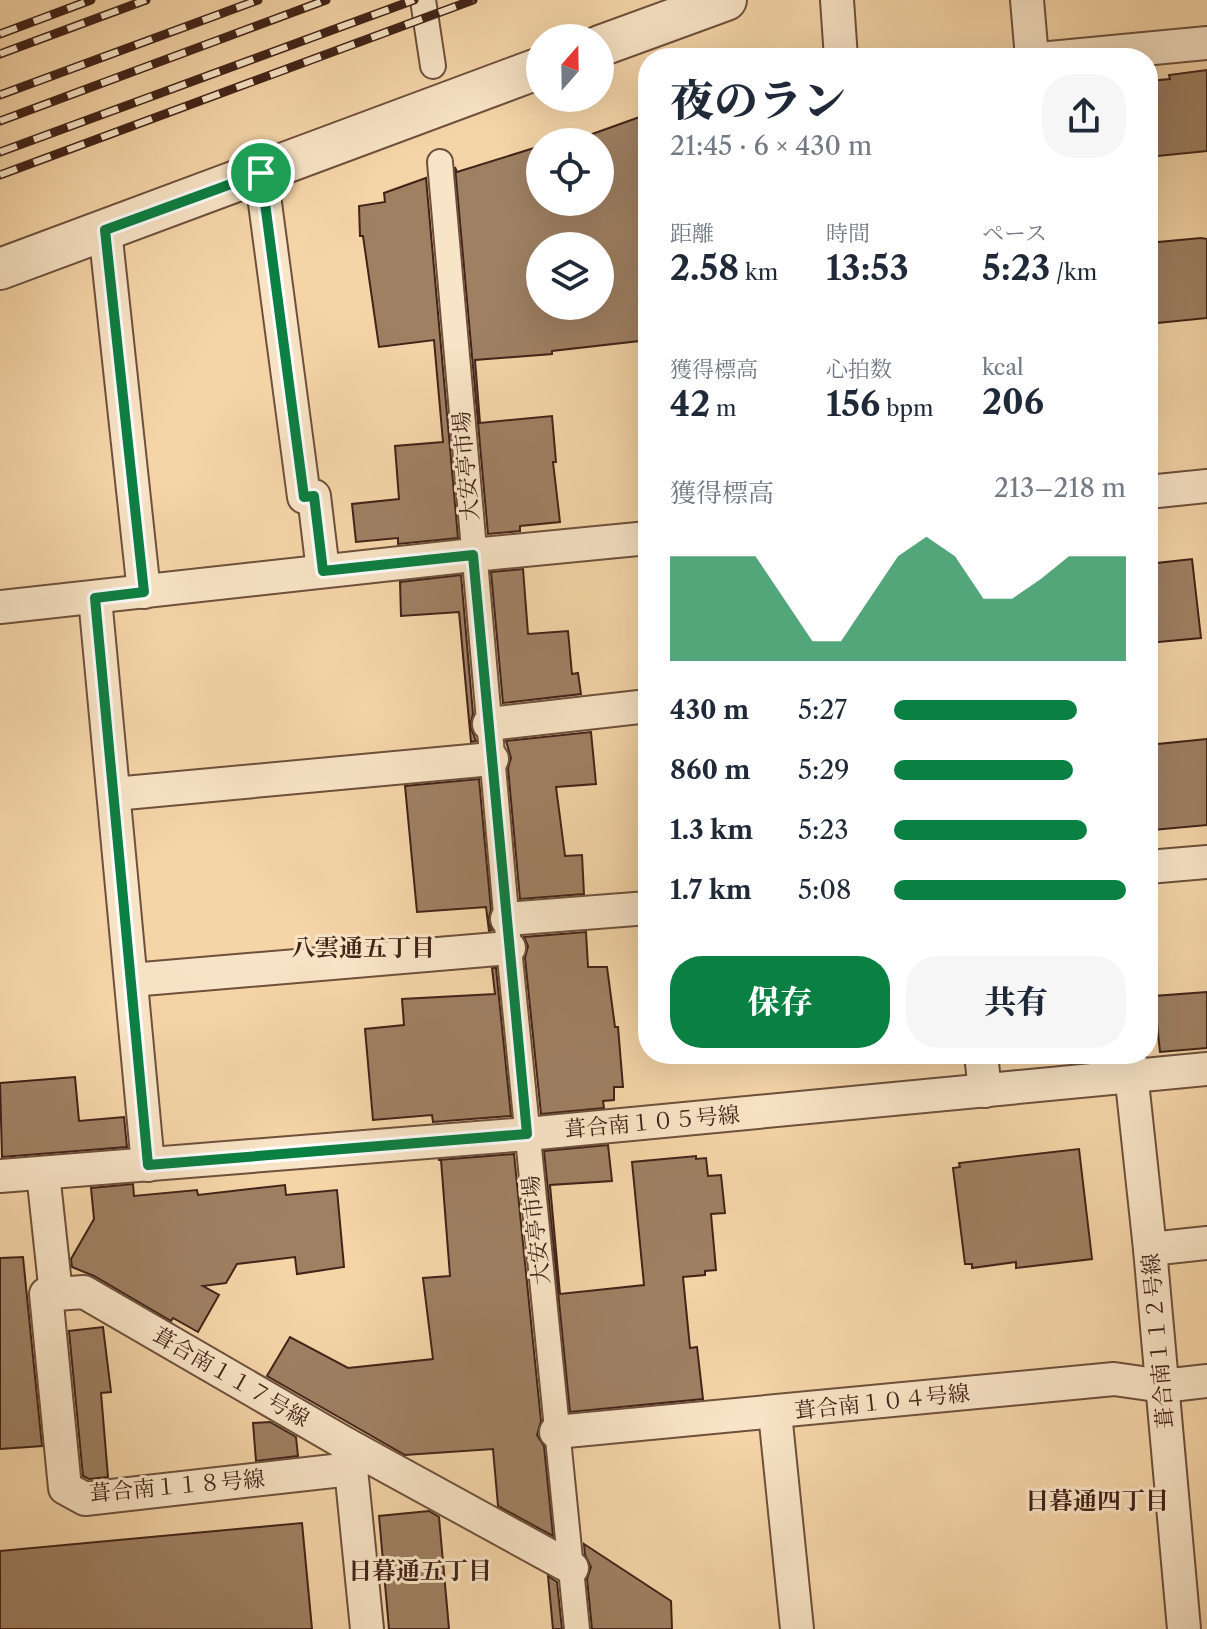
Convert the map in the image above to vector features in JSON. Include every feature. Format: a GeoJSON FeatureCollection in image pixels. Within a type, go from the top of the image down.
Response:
{"type":"FeatureCollection","features":[{"type":"Feature","properties":{"kind":"street"},"geometry":{"type":"LineString","coordinates":[[423,0],[433,66]]}},
{"type":"Feature","properties":{"kind":"street"},"geometry":{"type":"LineString","coordinates":[[614,41],[726,0]]}},
{"type":"Feature","properties":{"kind":"street"},"geometry":{"type":"LineString","coordinates":[[837,0],[840,48]]}},
{"type":"Feature","properties":{"kind":"street"},"geometry":{"type":"LineString","coordinates":[[1027,0],[1031,48]]}},
{"type":"Feature","properties":{"kind":"street"},"geometry":{"type":"LineString","coordinates":[[1155,48],[1207,43]]}},
{"type":"Feature","properties":{"kind":"street"},"geometry":{"type":"LineString","coordinates":[[0,269],[526,73]]}},
{"type":"Feature","properties":{"kind":"street","name":"大安亭市場"},"geometry":{"type":"LineString","coordinates":[[440,162],[508,933],[577,1629]]}},
{"type":"Feature","properties":{"kind":"street"},"geometry":{"type":"LineString","coordinates":[[261,173],[304,497],[314,496],[323,571]]}},
{"type":"Feature","properties":{"kind":"street"},"geometry":{"type":"LineString","coordinates":[[105,230],[144,592]]}},
{"type":"Feature","properties":{"kind":"street"},"geometry":{"type":"LineString","coordinates":[[1158,491],[1207,486]]}},
{"type":"Feature","properties":{"kind":"street"},"geometry":{"type":"LineString","coordinates":[[0,607],[638,539]]}},
{"type":"Feature","properties":{"kind":"street"},"geometry":{"type":"LineString","coordinates":[[95,598],[148,1165]]}},
{"type":"Feature","properties":{"kind":"street"},"geometry":{"type":"LineString","coordinates":[[489,724],[638,707]]}},
{"type":"Feature","properties":{"kind":"street"},"geometry":{"type":"LineString","coordinates":[[114,794],[492,759]]}},
{"type":"Feature","properties":{"kind":"street"},"geometry":{"type":"LineString","coordinates":[[1158,866],[1207,862]]}},
{"type":"Feature","properties":{"kind":"street"},"geometry":{"type":"LineString","coordinates":[[131,980],[508,933],[638,910]]}},
{"type":"Feature","properties":{"kind":"street"},"geometry":{"type":"LineString","coordinates":[[982,1064],[985,1091]]}},
{"type":"Feature","properties":{"kind":"street","name":"葺合南１０５号線"},"geometry":{"type":"LineString","coordinates":[[0,1176],[527,1134],[985,1091],[1130,1065],[1207,1069]]}},
{"type":"Feature","properties":{"kind":"street","name":"葺合南１１２号線"},"geometry":{"type":"LineString","coordinates":[[1130,1065],[1163,1386],[1192,1549],[1184,1629]]}},
{"type":"Feature","properties":{"kind":"street"},"geometry":{"type":"LineString","coordinates":[[43,1173],[56,1294]]}},
{"type":"Feature","properties":{"kind":"street"},"geometry":{"type":"LineString","coordinates":[[1150,1249],[1207,1243]]}},
{"type":"Feature","properties":{"kind":"street","name":"葺合南１１７号線"},"geometry":{"type":"LineString","coordinates":[[56,1294],[84,1292],[348,1456],[572,1568]]}},
{"type":"Feature","properties":{"kind":"street","name":"葺合南１１８号線"},"geometry":{"type":"LineString","coordinates":[[56,1294],[46,1294],[65,1488],[85,1499],[348,1456]]}},
{"type":"Feature","properties":{"kind":"street","name":"葺合南１０４号線"},"geometry":{"type":"LineString","coordinates":[[556,1432],[1114,1379],[1163,1386],[1207,1381]]}},
{"type":"Feature","properties":{"kind":"street"},"geometry":{"type":"LineString","coordinates":[[775,1413],[797,1629]]}},
{"type":"Feature","properties":{"kind":"street"},"geometry":{"type":"LineString","coordinates":[[348,1456],[367,1629]]}},
{"type":"Feature","properties":{"kind":"building"},"geometry":{"type":"Polygon","coordinates":[[[1207,70],[1207,151],[1158,156],[1158,80],[1170,79],[1169,75],[1207,70]]]}},
{"type":"Feature","properties":{"kind":"building"},"geometry":{"type":"Polygon","coordinates":[[[638,118],[638,341],[552,351],[552,354],[475,360],[480,423],[552,416],[556,462],[553,462],[560,522],[520,526],[520,531],[488,534],[455,167],[457,172],[526,150],[526,216],[614,216],[614,128],[609,128],[638,118]]]}},
{"type":"Feature","properties":{"kind":"building"},"geometry":{"type":"Polygon","coordinates":[[[426,178],[458,538],[398,544],[398,538],[356,542],[352,504],[399,499],[395,446],[443,442],[434,340],[379,347],[363,236],[360,236],[359,206],[385,202],[384,193],[426,178]]]}},
{"type":"Feature","properties":{"kind":"building"},"geometry":{"type":"Polygon","coordinates":[[[1207,239],[1207,318],[1158,323],[1158,242],[1207,239]]]}},
{"type":"Feature","properties":{"kind":"building"},"geometry":{"type":"Polygon","coordinates":[[[1192,559],[1201,638],[1158,642],[1158,563],[1192,559]]]}},
{"type":"Feature","properties":{"kind":"building"},"geometry":{"type":"Polygon","coordinates":[[[523,569],[528,634],[568,631],[572,674],[578,673],[581,694],[503,703],[491,572],[523,569]]]}},
{"type":"Feature","properties":{"kind":"building"},"geometry":{"type":"Polygon","coordinates":[[[461,575],[473,714],[470,725],[476,741],[471,742],[459,612],[401,616],[400,582],[461,575]]]}},
{"type":"Feature","properties":{"kind":"building"},"geometry":{"type":"Polygon","coordinates":[[[591,732],[596,784],[556,787],[565,856],[582,855],[584,894],[520,899],[508,768],[511,758],[506,741],[591,732]]]}},
{"type":"Feature","properties":{"kind":"building"},"geometry":{"type":"Polygon","coordinates":[[[1207,739],[1207,825],[1158,830],[1158,744],[1207,739]]]}},
{"type":"Feature","properties":{"kind":"building"},"geometry":{"type":"Polygon","coordinates":[[[479,779],[491,910],[488,921],[492,930],[489,931],[486,907],[417,912],[405,786],[479,779]]]}},
{"type":"Feature","properties":{"kind":"building"},"geometry":{"type":"Polygon","coordinates":[[[586,932],[588,967],[607,967],[615,1027],[618,1027],[623,1087],[614,1087],[614,1100],[603,1101],[604,1108],[541,1114],[525,958],[528,946],[524,937],[586,932]]]}},
{"type":"Feature","properties":{"kind":"building"},"geometry":{"type":"Polygon","coordinates":[[[492,968],[496,968],[511,1116],[433,1122],[432,1115],[373,1120],[365,1029],[404,1025],[402,999],[495,994],[492,968]]]}},
{"type":"Feature","properties":{"kind":"building"},"geometry":{"type":"Polygon","coordinates":[[[1207,992],[1207,1048],[1160,1052],[1158,996],[1207,992]]]}},
{"type":"Feature","properties":{"kind":"building"},"geometry":{"type":"Polygon","coordinates":[[[75,1077],[79,1121],[124,1117],[127,1147],[2,1157],[0,1083],[75,1077]]]}},
{"type":"Feature","properties":{"kind":"building"},"geometry":{"type":"Polygon","coordinates":[[[608,1145],[612,1181],[550,1185],[560,1294],[644,1285],[632,1162],[696,1156],[696,1159],[706,1158],[708,1176],[721,1175],[725,1213],[711,1214],[716,1270],[705,1271],[705,1275],[683,1277],[690,1348],[697,1347],[703,1399],[570,1412],[544,1151],[608,1145]]]}},
{"type":"Feature","properties":{"kind":"building"},"geometry":{"type":"Polygon","coordinates":[[[1079,1149],[1092,1259],[1016,1268],[1016,1262],[972,1268],[972,1264],[965,1264],[953,1168],[960,1167],[959,1163],[1079,1149]]]}},
{"type":"Feature","properties":{"kind":"building"},"geometry":{"type":"Polygon","coordinates":[[[514,1154],[541,1421],[537,1435],[544,1446],[553,1536],[498,1506],[493,1449],[405,1455],[267,1376],[290,1337],[348,1368],[433,1359],[423,1278],[450,1276],[441,1160],[438,1160],[514,1154]]]}},
{"type":"Feature","properties":{"kind":"building"},"geometry":{"type":"Polygon","coordinates":[[[133,1184],[134,1196],[197,1190],[198,1195],[285,1185],[286,1195],[337,1190],[344,1267],[297,1274],[295,1257],[237,1264],[226,1283],[203,1286],[219,1295],[198,1332],[173,1318],[171,1321],[94,1276],[72,1267],[71,1259],[94,1219],[91,1188],[133,1184]]]}},
{"type":"Feature","properties":{"kind":"building"},"geometry":{"type":"Polygon","coordinates":[[[23,1257],[42,1446],[0,1449],[0,1258],[23,1257]]]}},
{"type":"Feature","properties":{"kind":"building"},"geometry":{"type":"Polygon","coordinates":[[[103,1327],[111,1392],[101,1393],[108,1477],[89,1479],[83,1476],[69,1331],[103,1327]]]}},
{"type":"Feature","properties":{"kind":"building"},"geometry":{"type":"Polygon","coordinates":[[[270,1422],[296,1437],[298,1456],[256,1461],[253,1423],[270,1422]]]}},
{"type":"Feature","properties":{"kind":"building"},"geometry":{"type":"Polygon","coordinates":[[[429,1511],[439,1517],[449,1629],[389,1629],[379,1516],[429,1511]]]}},
{"type":"Feature","properties":{"kind":"building"},"geometry":{"type":"Polygon","coordinates":[[[302,1523],[312,1629],[0,1629],[0,1551],[302,1523]]]}},
{"type":"Feature","properties":{"kind":"building"},"geometry":{"type":"Polygon","coordinates":[[[584,1544],[671,1601],[672,1629],[592,1629],[587,1579],[591,1567],[584,1544]]]}},
{"type":"Feature","properties":{"kind":"building"},"geometry":{"type":"Polygon","coordinates":[[[548,1576],[557,1582],[562,1629],[553,1629],[548,1576]]]}},
{"type":"Feature","properties":{"kind":"railway"},"geometry":{"type":"LineString","coordinates":[[0,34],[91,0]]}},
{"type":"Feature","properties":{"kind":"railway"},"geometry":{"type":"LineString","coordinates":[[0,54],[146,0]]}},
{"type":"Feature","properties":{"kind":"railway"},"geometry":{"type":"LineString","coordinates":[[0,95],[258,0]]}},
{"type":"Feature","properties":{"kind":"railway"},"geometry":{"type":"LineString","coordinates":[[0,121],[326,0]]}},
{"type":"Feature","properties":{"kind":"railway"},"geometry":{"type":"LineString","coordinates":[[0,152],[414,0]]}},
{"type":"Feature","properties":{"kind":"railway"},"geometry":{"type":"LineString","coordinates":[[0,175],[473,0]]}},
{"type":"Feature","properties":{"kind":"district","name":"八雲通五丁目"},"geometry":{"type":"Point","coordinates":[363,947]}},
{"type":"Feature","properties":{"kind":"district","name":"日暮通四丁目"},"geometry":{"type":"Point","coordinates":[1097,1500]}},
{"type":"Feature","properties":{"kind":"district","name":"日暮通五丁目"},"geometry":{"type":"Point","coordinates":[420,1570]}},
{"type":"Feature","properties":{"kind":"route"},"geometry":{"type":"LineString","coordinates":[[261,173],[304,497],[314,496],[323,571],[473,555],[527,1134],[148,1165],[95,598],[144,592],[105,230],[261,173]]}}]}
